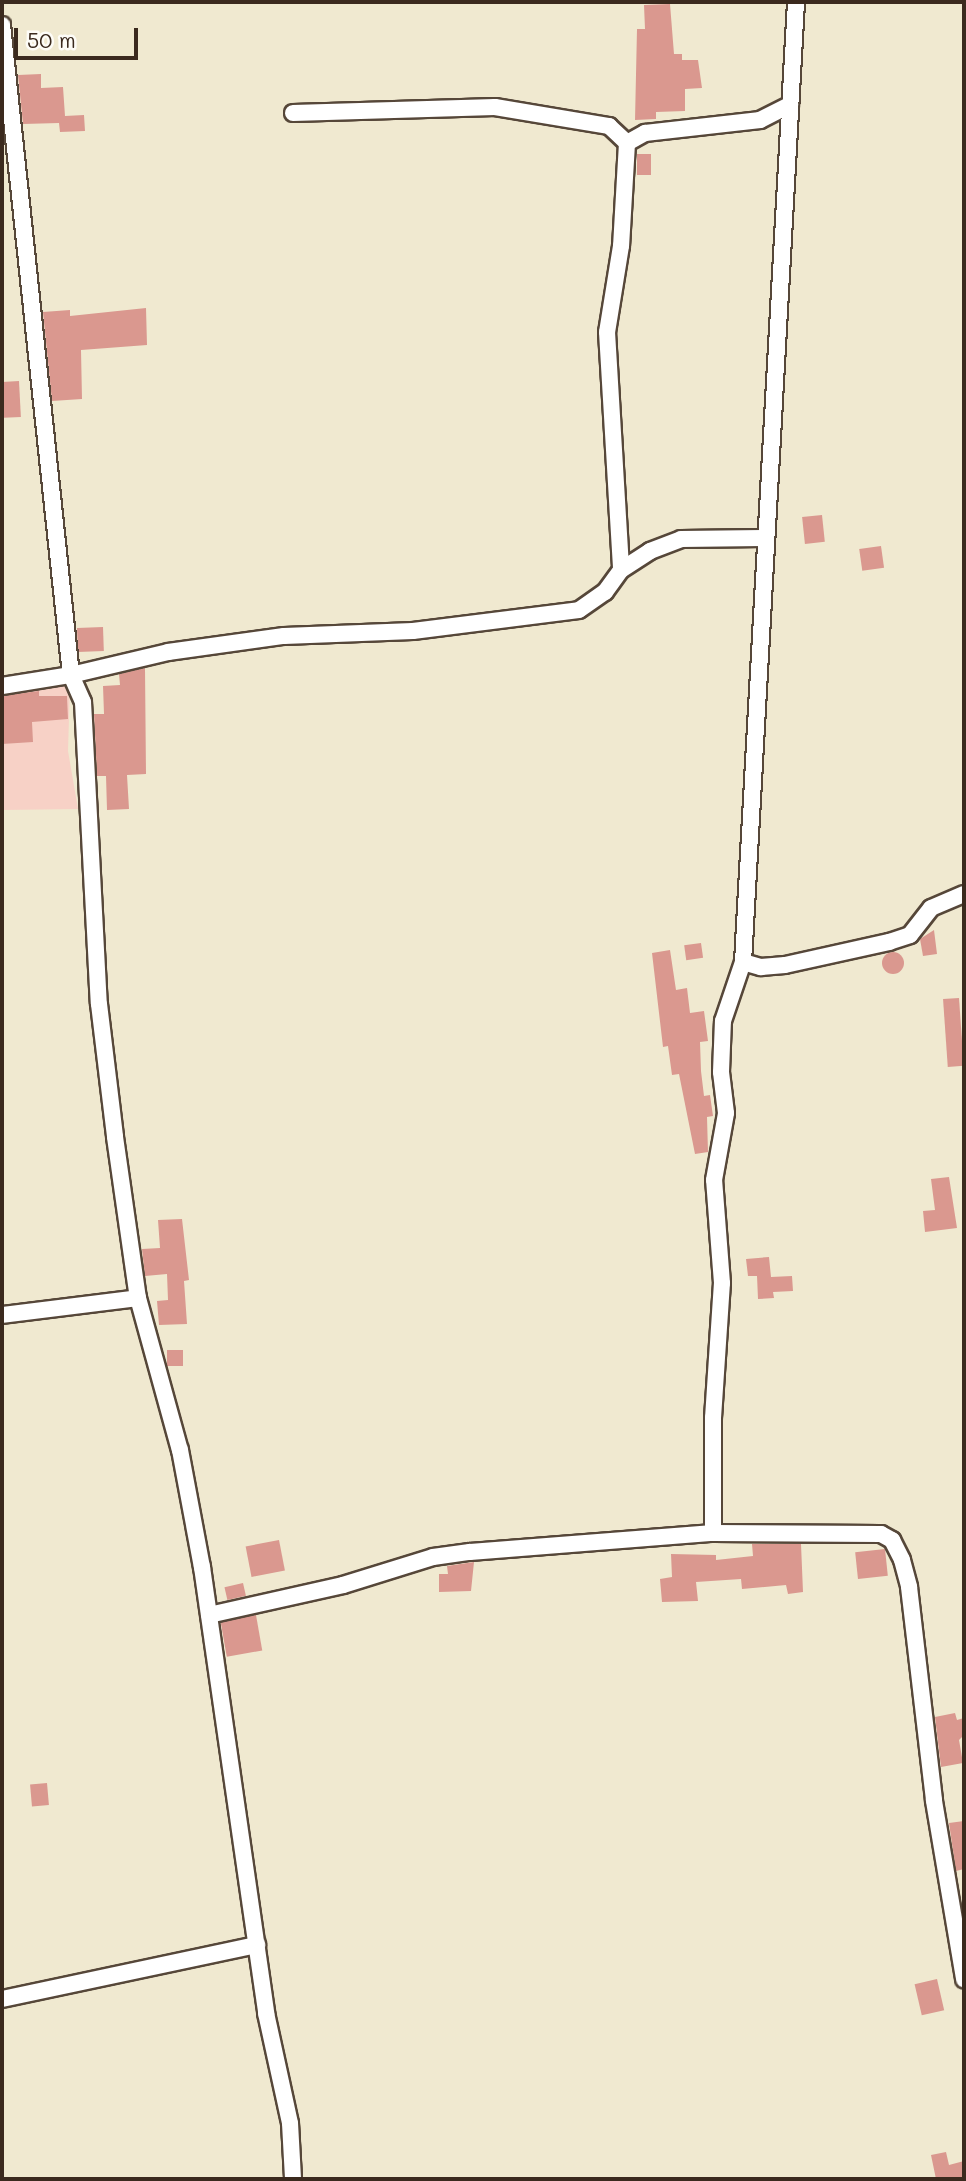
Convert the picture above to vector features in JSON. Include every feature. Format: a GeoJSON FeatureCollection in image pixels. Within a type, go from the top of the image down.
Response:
{"type":"FeatureCollection","features":[{"type":"Feature","properties":{"kind":"street"},"geometry":{"type":"LineString","coordinates":[[713,1532],[713,1418],[722,1283],[714,1180],[726,1113],[721,1072],[723,1021],[743,962],[763,538],[796,2]]}},
{"type":"Feature","properties":{"kind":"street"},"geometry":{"type":"LineString","coordinates":[[2,25],[71,675],[83,702],[99,1004],[138,1298],[180,1450],[209,1615],[257,1945],[290,2123],[293,2179]]}},
{"type":"Feature","properties":{"kind":"street"},"geometry":{"type":"LineString","coordinates":[[627,143],[645,133],[760,120],[790,105]]}},
{"type":"Feature","properties":{"kind":"street"},"geometry":{"type":"LineString","coordinates":[[293,113],[495,107],[560,114],[609,126],[627,143],[623,223],[607,332],[621,570]]}},
{"type":"Feature","properties":{"kind":"street"},"geometry":{"type":"LineString","coordinates":[[2,685],[71,675],[167,652],[284,636],[414,631],[579,610],[605,592],[621,570],[650,551],[681,539],[763,538]]}},
{"type":"Feature","properties":{"kind":"street"},"geometry":{"type":"LineString","coordinates":[[743,962],[761,967],[785,965],[890,942],[910,935],[931,908],[964,894]]}},
{"type":"Feature","properties":{"kind":"street"},"geometry":{"type":"LineString","coordinates":[[2,1315],[138,1298]]}},
{"type":"Feature","properties":{"kind":"street"},"geometry":{"type":"LineString","coordinates":[[209,1615],[343,1585],[433,1557],[713,1532],[881,1534],[892,1540],[909,1587],[934,1801],[964,1979]]}},
{"type":"Feature","properties":{"kind":"street"},"geometry":{"type":"LineString","coordinates":[[2,1999],[257,1945]]}},
{"type":"Feature","properties":{"kind":"shaded area"},"geometry":{"type":"Polygon","coordinates":[[[70,685],[68,751],[78,809],[2,810],[2,692],[70,685]]]}},
{"type":"Feature","properties":{"kind":"building"},"geometry":{"type":"Polygon","coordinates":[[[670,4],[674,54],[682,54],[682,60],[698,60],[702,88],[685,89],[685,111],[656,112],[656,119],[635,120],[637,29],[645,29],[644,5],[670,4]]]}},
{"type":"Feature","properties":{"kind":"building"},"geometry":{"type":"Polygon","coordinates":[[[41,74],[41,88],[63,87],[65,116],[84,115],[85,131],[60,132],[59,123],[23,124],[18,75],[41,74]]]}},
{"type":"Feature","properties":{"kind":"building"},"geometry":{"type":"Polygon","coordinates":[[[637,154],[651,154],[651,175],[637,175],[637,154]]]}},
{"type":"Feature","properties":{"kind":"building"},"geometry":{"type":"Polygon","coordinates":[[[146,308],[147,345],[81,350],[82,399],[52,401],[43,312],[70,310],[70,316],[146,308]]]}},
{"type":"Feature","properties":{"kind":"building"},"geometry":{"type":"Polygon","coordinates":[[[19,381],[21,417],[4,418],[2,382],[19,381]]]}},
{"type":"Feature","properties":{"kind":"building"},"geometry":{"type":"Polygon","coordinates":[[[822,515],[825,542],[805,544],[802,517],[822,515]]]}},
{"type":"Feature","properties":{"kind":"building"},"geometry":{"type":"Polygon","coordinates":[[[881,546],[884,568],[862,571],[859,549],[881,546]]]}},
{"type":"Feature","properties":{"kind":"building"},"geometry":{"type":"Polygon","coordinates":[[[103,627],[104,651],[78,652],[77,628],[103,627]]]}},
{"type":"Feature","properties":{"kind":"building"},"geometry":{"type":"Polygon","coordinates":[[[145,668],[146,774],[127,775],[129,809],[107,810],[106,776],[97,776],[94,714],[104,714],[103,686],[120,685],[119,674],[145,668]]]}},
{"type":"Feature","properties":{"kind":"building"},"geometry":{"type":"Polygon","coordinates":[[[39,691],[39,696],[67,696],[68,719],[32,722],[33,742],[2,744],[2,696],[39,691]]]}},
{"type":"Feature","properties":{"kind":"building"},"geometry":{"type":"Polygon","coordinates":[[[934,930],[937,954],[923,956],[920,939],[934,930]]]}},
{"type":"Feature","properties":{"kind":"building"},"geometry":{"type":"Polygon","coordinates":[[[701,943],[703,958],[686,960],[684,945],[701,943]]]}},
{"type":"Feature","properties":{"kind":"building"},"geometry":{"type":"Polygon","coordinates":[[[670,950],[676,990],[687,988],[690,1013],[704,1011],[708,1041],[700,1042],[701,1071],[704,1096],[710,1095],[713,1116],[707,1117],[708,1152],[695,1154],[679,1074],[672,1075],[668,1046],[663,1047],[652,953],[670,950]]]}},
{"type":"Feature","properties":{"kind":"building"},"geometry":{"type":"Polygon","coordinates":[[[893,952],[901,955],[904,963],[901,971],[893,974],[885,971],[882,963],[885,955],[893,952]]]}},
{"type":"Feature","properties":{"kind":"building"},"geometry":{"type":"Polygon","coordinates":[[[959,998],[964,1066],[948,1067],[943,999],[959,998]]]}},
{"type":"Feature","properties":{"kind":"building"},"geometry":{"type":"Polygon","coordinates":[[[949,1177],[957,1228],[925,1232],[923,1211],[935,1210],[931,1179],[949,1177]]]}},
{"type":"Feature","properties":{"kind":"building"},"geometry":{"type":"Polygon","coordinates":[[[182,1219],[189,1280],[184,1281],[187,1324],[159,1325],[157,1301],[168,1300],[167,1274],[145,1276],[142,1249],[160,1248],[158,1220],[182,1219]]]}},
{"type":"Feature","properties":{"kind":"building"},"geometry":{"type":"Polygon","coordinates":[[[769,1257],[771,1277],[792,1276],[793,1291],[773,1292],[774,1298],[758,1299],[757,1276],[748,1276],[746,1259],[769,1257]]]}},
{"type":"Feature","properties":{"kind":"building"},"geometry":{"type":"Polygon","coordinates":[[[167,1350],[183,1350],[183,1366],[167,1366],[167,1350]]]}},
{"type":"Feature","properties":{"kind":"building"},"geometry":{"type":"Polygon","coordinates":[[[279,1540],[285,1570],[252,1577],[246,1546],[279,1540]]]}},
{"type":"Feature","properties":{"kind":"building"},"geometry":{"type":"Polygon","coordinates":[[[752,1544],[801,1544],[803,1592],[788,1594],[786,1585],[742,1589],[741,1579],[696,1582],[698,1601],[662,1602],[660,1579],[672,1577],[671,1554],[716,1555],[716,1560],[753,1556],[752,1544]]]}},
{"type":"Feature","properties":{"kind":"building"},"geometry":{"type":"Polygon","coordinates":[[[885,1549],[888,1576],[858,1579],[855,1552],[885,1549]]]}},
{"type":"Feature","properties":{"kind":"building"},"geometry":{"type":"Polygon","coordinates":[[[474,1562],[471,1591],[439,1592],[439,1574],[448,1574],[447,1566],[474,1562]]]}},
{"type":"Feature","properties":{"kind":"building"},"geometry":{"type":"Polygon","coordinates":[[[243,1583],[246,1596],[227,1600],[224,1587],[243,1583]]]}},
{"type":"Feature","properties":{"kind":"building"},"geometry":{"type":"Polygon","coordinates":[[[256,1615],[262,1650],[227,1657],[221,1621],[256,1615]]]}},
{"type":"Feature","properties":{"kind":"building"},"geometry":{"type":"Polygon","coordinates":[[[955,1713],[957,1720],[964,1718],[964,1735],[959,1740],[963,1763],[941,1767],[935,1717],[955,1713]]]}},
{"type":"Feature","properties":{"kind":"building"},"geometry":{"type":"Polygon","coordinates":[[[47,1783],[49,1805],[32,1806],[30,1784],[47,1783]]]}},
{"type":"Feature","properties":{"kind":"building"},"geometry":{"type":"Polygon","coordinates":[[[964,1821],[964,1869],[956,1871],[949,1823],[964,1821]]]}},
{"type":"Feature","properties":{"kind":"building"},"geometry":{"type":"Polygon","coordinates":[[[937,1979],[944,2010],[922,2015],[915,1984],[937,1979]]]}},
{"type":"Feature","properties":{"kind":"building"},"geometry":{"type":"Polygon","coordinates":[[[946,2152],[949,2165],[964,2161],[964,2179],[936,2179],[931,2155],[946,2152]]]}}]}
